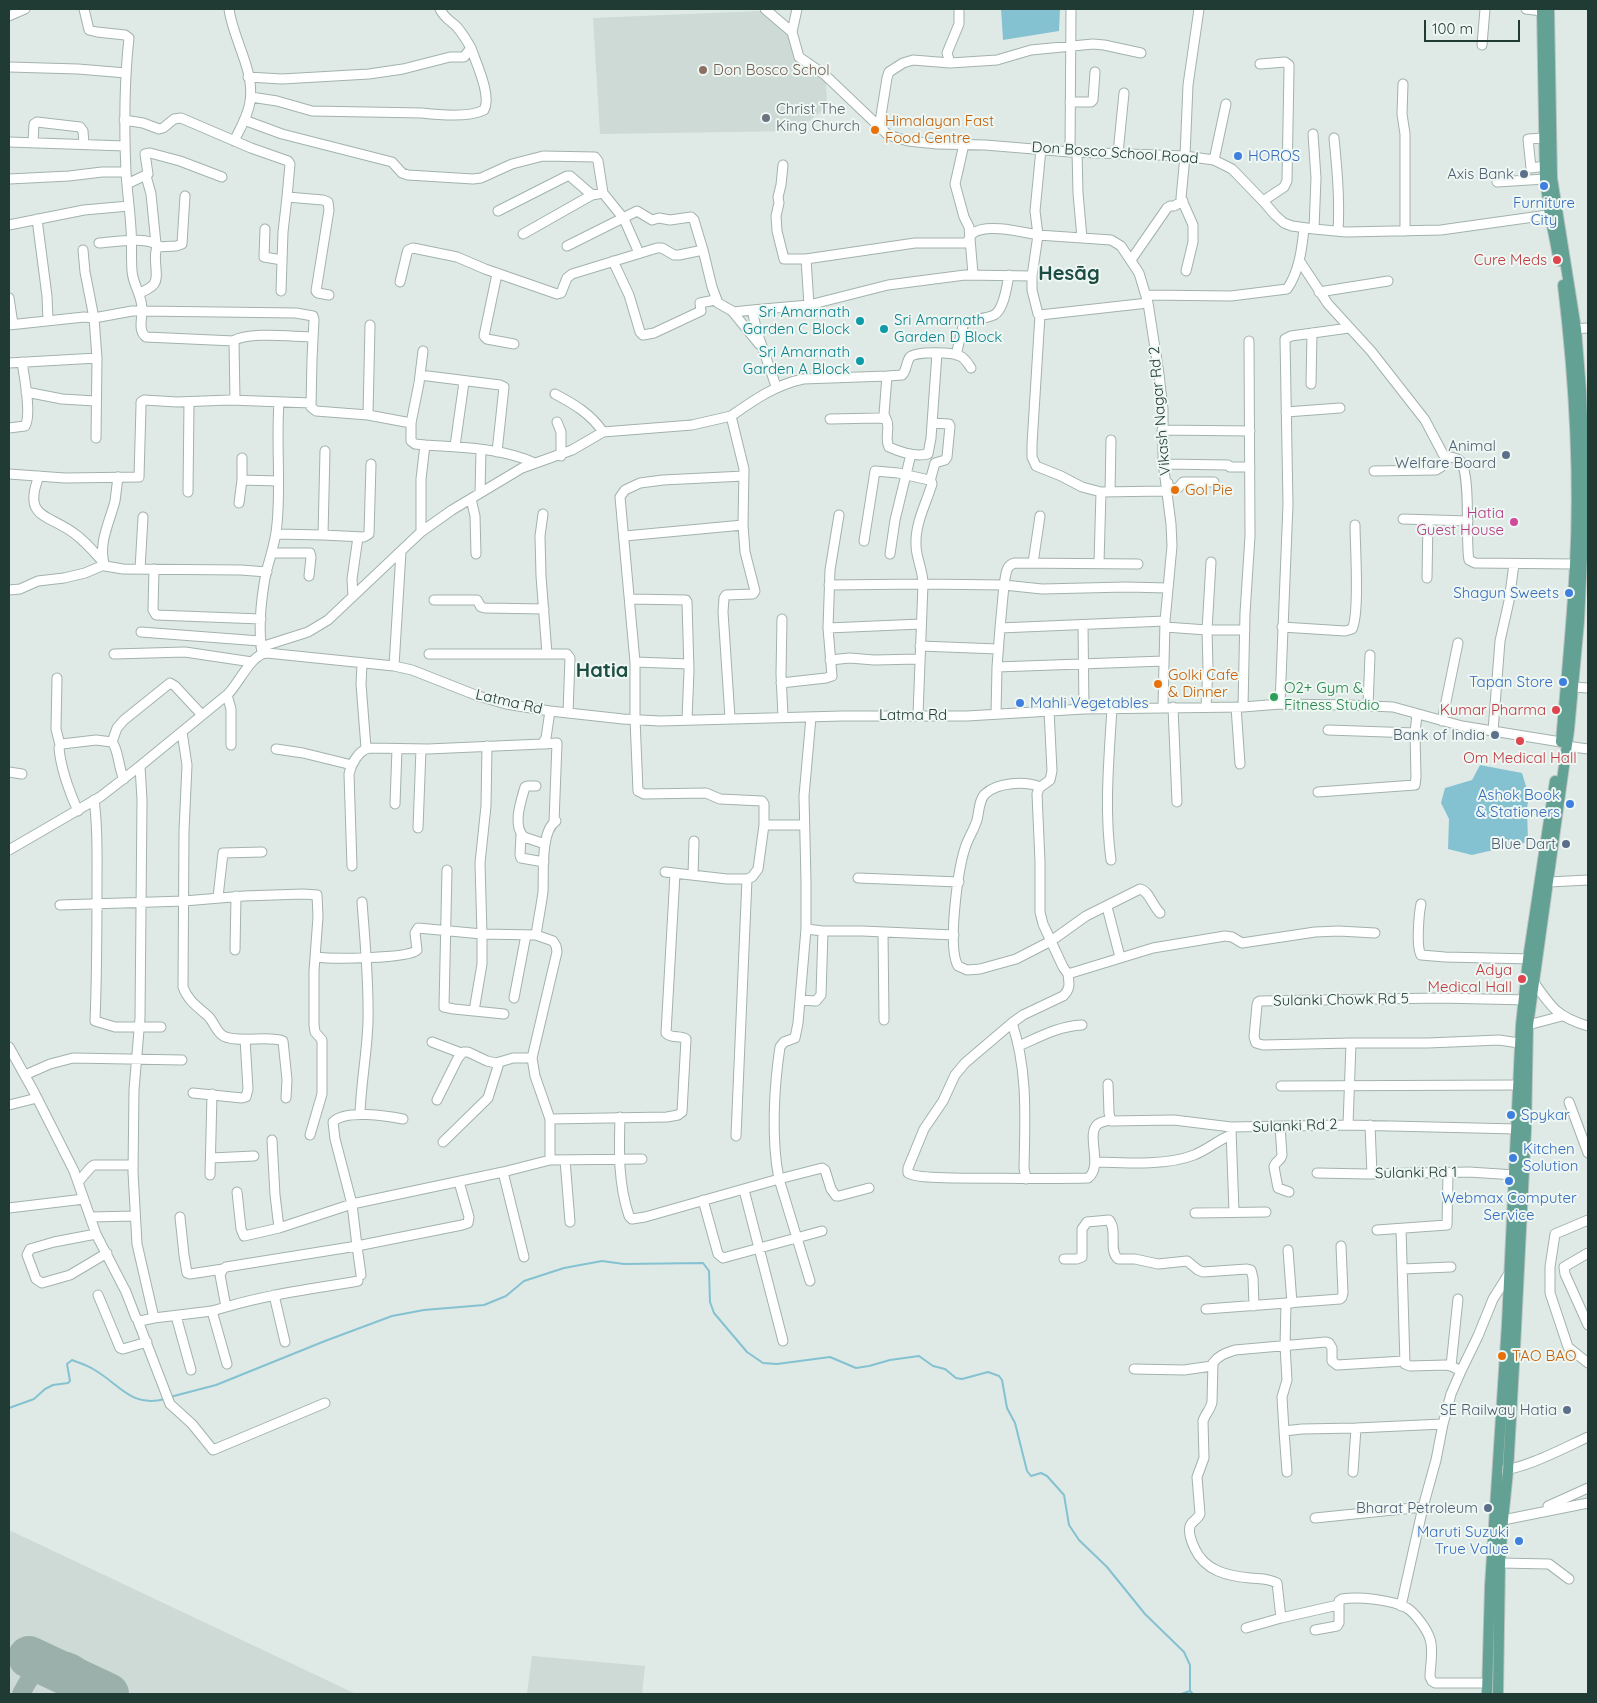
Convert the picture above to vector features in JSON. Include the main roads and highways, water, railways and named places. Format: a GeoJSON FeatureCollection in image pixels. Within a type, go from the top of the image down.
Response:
{"type":"FeatureCollection","features":[{"type":"Feature","properties":{"kind":"main road"},"geometry":{"type":"LineString","coordinates":[[1545,10],[1545,179],[1554,214]]}},
{"type":"Feature","properties":{"kind":"main road"},"geometry":{"type":"LineString","coordinates":[[1532,959],[1549,882],[1565,744],[1582,560],[1586,542],[1580,528],[1587,494],[1581,391],[1554,214],[1545,10]]}},
{"type":"Feature","properties":{"kind":"main road"},"geometry":{"type":"LineString","coordinates":[[1487,1694],[1490,1586],[1504,1470],[1524,1167],[1524,1025],[1526,999],[1584,620],[1585,586],[1574,416],[1572,329]]}},
{"type":"Feature","properties":{"kind":"main road"},"geometry":{"type":"LineString","coordinates":[[1498,1694],[1500,1563],[1503,1520],[1510,1272],[1519,1043],[1524,1025]]}},
{"type":"Feature","properties":{"kind":"water"},"geometry":{"type":"Polygon","coordinates":[[[1001,9],[1060,9],[1059,31],[1003,40],[1001,9]]]}},
{"type":"Feature","properties":{"kind":"water"},"geometry":{"type":"Polygon","coordinates":[[[1480,765],[1522,773],[1529,796],[1527,808],[1528,842],[1472,855],[1448,849],[1449,819],[1441,803],[1445,788],[1472,780],[1480,765]]]}},
{"type":"Feature","properties":{"kind":"waterway"},"geometry":{"type":"LineString","coordinates":[[170,1397],[216,1385],[392,1316],[424,1310],[484,1305],[506,1296],[524,1281],[564,1268],[602,1261],[624,1264],[703,1263],[709,1271],[710,1302],[714,1313],[747,1352],[763,1363],[777,1364],[830,1357],[856,1368],[919,1356],[933,1366],[945,1369],[956,1378],[962,1379],[988,1372],[999,1376],[1002,1380],[1007,1408],[1015,1423],[1027,1471],[1031,1476],[1041,1473],[1047,1476],[1064,1495],[1069,1525],[1079,1540],[1107,1567],[1145,1614],[1184,1652],[1190,1665],[1190,1691],[1193,1694]]}},
{"type":"Feature","properties":{"kind":"waterway"},"geometry":{"type":"LineString","coordinates":[[9,1408],[34,1399],[45,1389],[53,1385],[68,1383],[70,1381],[67,1364],[72,1360],[91,1368],[134,1397],[153,1401],[165,1399]]}},
{"type":"Feature","properties":{"kind":"waterway"},"geometry":{"type":"LineString","coordinates":[[1181,1694],[1190,1691]]}},
{"type":"Feature","properties":{"kind":"place","name":"Don Bosco Schol"},"geometry":{"type":"Point","coordinates":[703,70]}},
{"type":"Feature","properties":{"kind":"place","name":"Christ The King Church"},"geometry":{"type":"Point","coordinates":[766,118]}},
{"type":"Feature","properties":{"kind":"place","name":"Himalayan Fast Food Centre"},"geometry":{"type":"Point","coordinates":[875,130]}},
{"type":"Feature","properties":{"kind":"place","name":"HOROS"},"geometry":{"type":"Point","coordinates":[1238,156]}},
{"type":"Feature","properties":{"kind":"place","name":"Axis Bank"},"geometry":{"type":"Point","coordinates":[1524,174]}},
{"type":"Feature","properties":{"kind":"place","name":"Furniture City"},"geometry":{"type":"Point","coordinates":[1544,186]}},
{"type":"Feature","properties":{"kind":"place","name":"Cure Meds"},"geometry":{"type":"Point","coordinates":[1557,260]}},
{"type":"Feature","properties":{"kind":"place","name":"Sri Amarnath Garden C Block"},"geometry":{"type":"Point","coordinates":[860,321]}},
{"type":"Feature","properties":{"kind":"place","name":"Sri Amarnath Garden D Block"},"geometry":{"type":"Point","coordinates":[884,329]}},
{"type":"Feature","properties":{"kind":"place","name":"Sri Amarnath Garden A Block"},"geometry":{"type":"Point","coordinates":[860,361]}},
{"type":"Feature","properties":{"kind":"place","name":"Animal Welfare Board"},"geometry":{"type":"Point","coordinates":[1506,455]}},
{"type":"Feature","properties":{"kind":"place","name":"Gol Pie"},"geometry":{"type":"Point","coordinates":[1175,490]}},
{"type":"Feature","properties":{"kind":"place","name":"Hatia Guest House"},"geometry":{"type":"Point","coordinates":[1514,522]}},
{"type":"Feature","properties":{"kind":"place","name":"Shagun Sweets"},"geometry":{"type":"Point","coordinates":[1569,593]}},
{"type":"Feature","properties":{"kind":"place","name":"Tapan Store"},"geometry":{"type":"Point","coordinates":[1563,682]}},
{"type":"Feature","properties":{"kind":"place","name":"Golki Cafe & Dinner"},"geometry":{"type":"Point","coordinates":[1158,684]}},
{"type":"Feature","properties":{"kind":"place","name":"O2+ Gym & Fitness Studio"},"geometry":{"type":"Point","coordinates":[1274,697]}},
{"type":"Feature","properties":{"kind":"place","name":"Mahli Vegetables"},"geometry":{"type":"Point","coordinates":[1020,703]}},
{"type":"Feature","properties":{"kind":"place","name":"Kumar Pharma"},"geometry":{"type":"Point","coordinates":[1556,710]}},
{"type":"Feature","properties":{"kind":"place","name":"Bank of India"},"geometry":{"type":"Point","coordinates":[1495,735]}},
{"type":"Feature","properties":{"kind":"place","name":"Om Medical Hall"},"geometry":{"type":"Point","coordinates":[1520,741]}},
{"type":"Feature","properties":{"kind":"place","name":"Ashok Book & Stationers"},"geometry":{"type":"Point","coordinates":[1570,804]}},
{"type":"Feature","properties":{"kind":"place","name":"Blue Dart"},"geometry":{"type":"Point","coordinates":[1566,844]}},
{"type":"Feature","properties":{"kind":"place","name":"Adya Medical Hall"},"geometry":{"type":"Point","coordinates":[1522,979]}},
{"type":"Feature","properties":{"kind":"place","name":"Spykar"},"geometry":{"type":"Point","coordinates":[1511,1115]}},
{"type":"Feature","properties":{"kind":"place","name":"Kitchen Solution"},"geometry":{"type":"Point","coordinates":[1513,1158]}},
{"type":"Feature","properties":{"kind":"place","name":"Webmax Computer Service"},"geometry":{"type":"Point","coordinates":[1509,1181]}},
{"type":"Feature","properties":{"kind":"place","name":"TAO BAO"},"geometry":{"type":"Point","coordinates":[1502,1356]}},
{"type":"Feature","properties":{"kind":"place","name":"SE Railway Hatia"},"geometry":{"type":"Point","coordinates":[1567,1410]}},
{"type":"Feature","properties":{"kind":"place","name":"Bharat Petroleum"},"geometry":{"type":"Point","coordinates":[1488,1508]}},
{"type":"Feature","properties":{"kind":"place","name":"Maruti Suzuki True Value"},"geometry":{"type":"Point","coordinates":[1519,1541]}},
{"type":"Feature","properties":{"kind":"district","name":"Hesāg"},"geometry":{"type":"Point","coordinates":[1069,274]}},
{"type":"Feature","properties":{"kind":"district","name":"Hatia"},"geometry":{"type":"Point","coordinates":[602,671]}}]}
